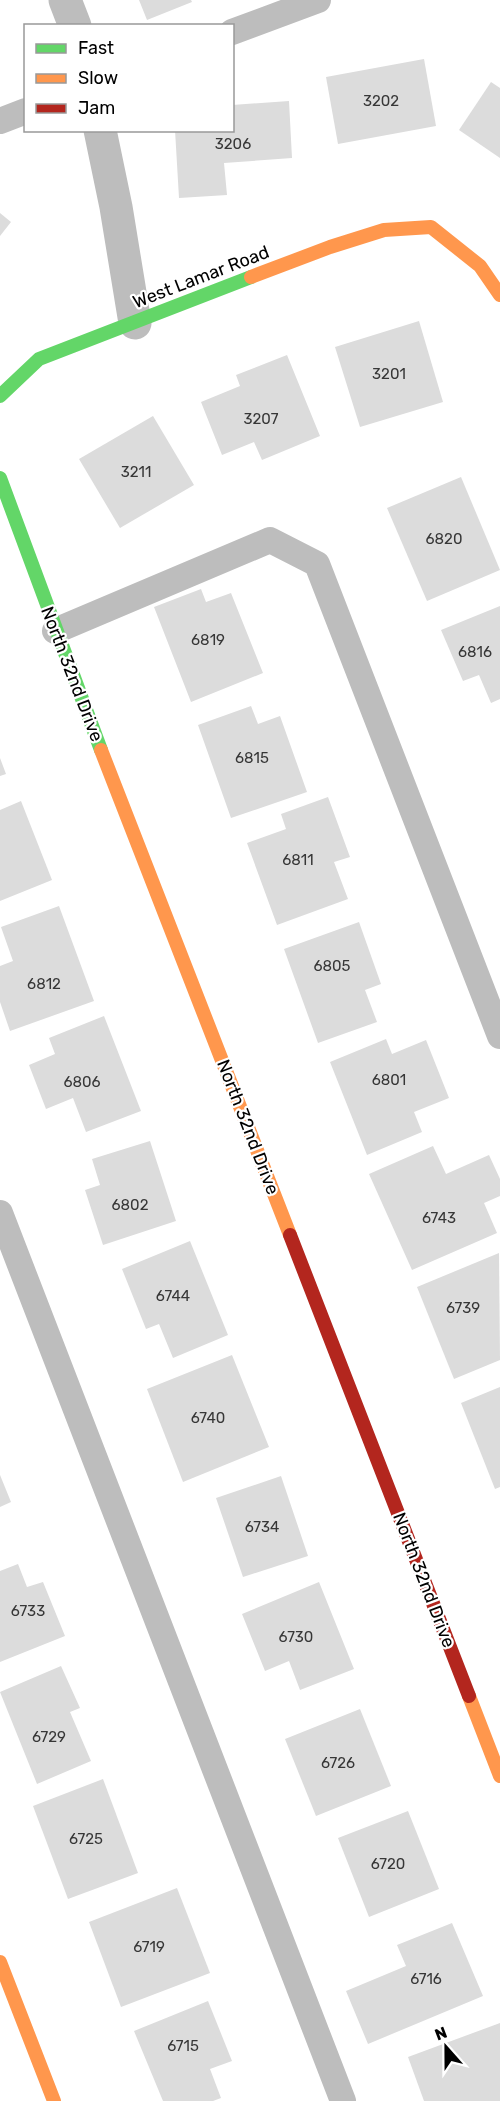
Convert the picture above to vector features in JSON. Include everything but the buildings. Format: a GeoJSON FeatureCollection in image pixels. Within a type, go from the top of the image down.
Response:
{"type":"FeatureCollection","features":[{"type":"Feature","properties":{"kind":"street"},"geometry":{"type":"LineString","coordinates":[[65,0],[74,24]]}},
{"type":"Feature","properties":{"kind":"street"},"geometry":{"type":"LineString","coordinates":[[100,132],[116,207],[135,323]]}},
{"type":"Feature","properties":{"kind":"street","name":"West Lamar Road"},"geometry":{"type":"LineString","coordinates":[[0,396],[39,359],[330,247],[384,230],[431,227],[463,251],[495,282],[500,296]]}},
{"type":"Feature","properties":{"kind":"street","name":"North 32nd Drive"},"geometry":{"type":"LineString","coordinates":[[0,477],[55,631],[500,1776]]}},
{"type":"Feature","properties":{"kind":"street"},"geometry":{"type":"LineString","coordinates":[[0,1962],[54,2101]]}},
{"type":"Feature","properties":{"kind":"lane"},"geometry":{"type":"LineString","coordinates":[[234,31],[318,0]]}},
{"type":"Feature","properties":{"kind":"lane"},"geometry":{"type":"LineString","coordinates":[[0,121],[24,112]]}},
{"type":"Feature","properties":{"kind":"lane"},"geometry":{"type":"LineString","coordinates":[[55,631],[270,540],[316,564],[500,1036]]}},
{"type":"Feature","properties":{"kind":"lane"},"geometry":{"type":"LineString","coordinates":[[0,1213],[343,2101]]}},
{"type":"Feature","properties":{"kind":"traffic: fast"},"geometry":{"type":"LineString","coordinates":[[0,396],[39,359],[251,277]]}},
{"type":"Feature","properties":{"kind":"traffic: fast"},"geometry":{"type":"LineString","coordinates":[[0,478],[101,750]]}},
{"type":"Feature","properties":{"kind":"traffic: slow"},"geometry":{"type":"LineString","coordinates":[[251,277],[330,247],[384,230],[431,227],[480,266],[500,295]]}},
{"type":"Feature","properties":{"kind":"traffic: slow"},"geometry":{"type":"LineString","coordinates":[[101,750],[290,1235]]}},
{"type":"Feature","properties":{"kind":"traffic: slow"},"geometry":{"type":"LineString","coordinates":[[469,1696],[500,1776]]}},
{"type":"Feature","properties":{"kind":"traffic: slow"},"geometry":{"type":"LineString","coordinates":[[0,1962],[54,2101]]}},
{"type":"Feature","properties":{"kind":"traffic: jam"},"geometry":{"type":"LineString","coordinates":[[290,1235],[469,1696]]}}]}
